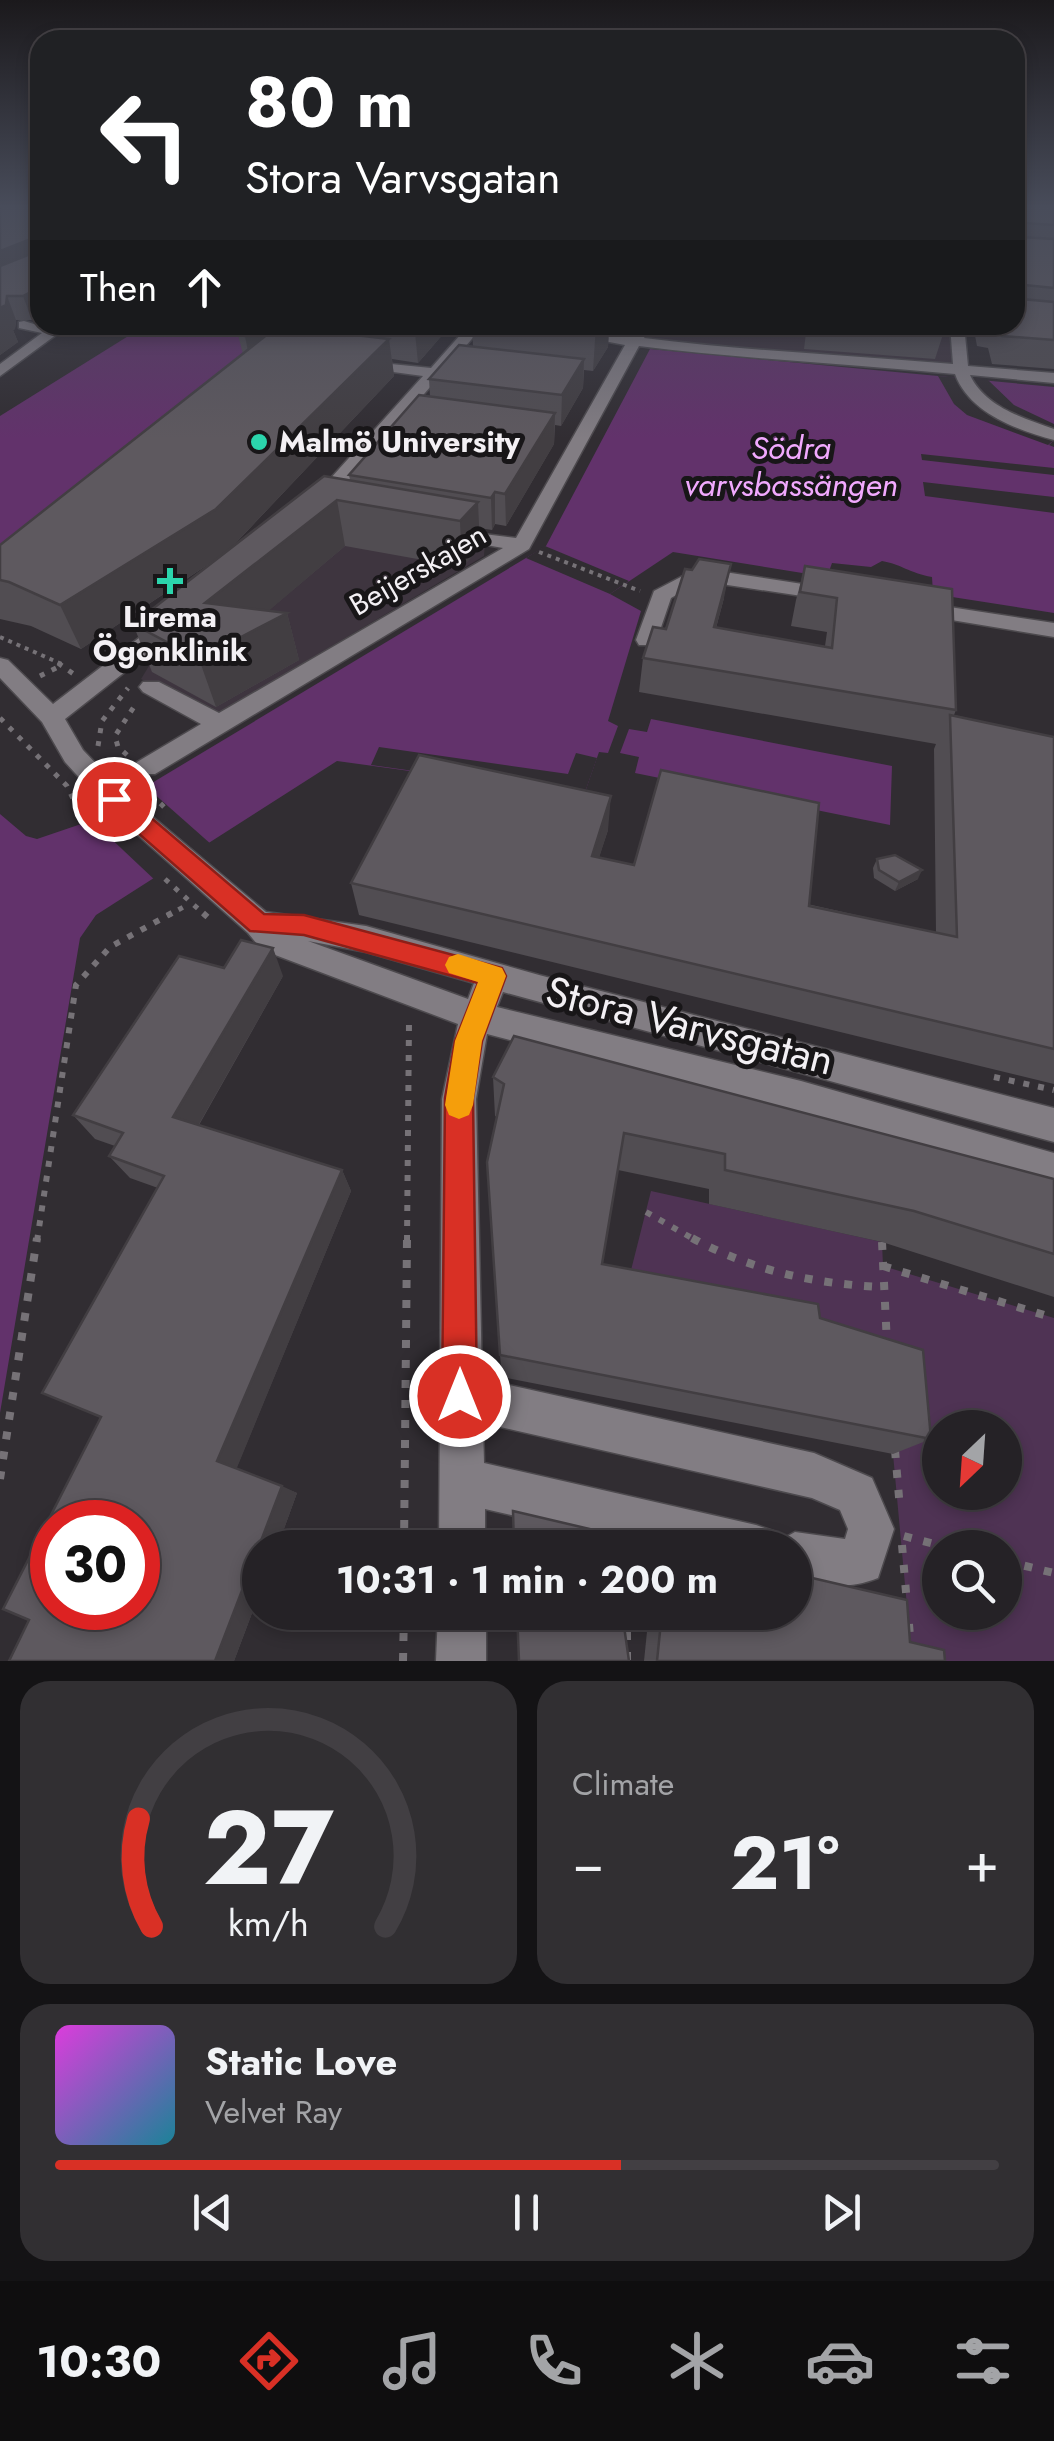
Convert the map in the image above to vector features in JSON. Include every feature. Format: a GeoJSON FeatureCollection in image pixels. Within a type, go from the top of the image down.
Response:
{"type":"FeatureCollection","features":[{"type":"Feature","properties":{"kind":"street"},"geometry":{"type":"LineString","coordinates":[[24,325],[30,326]]}},
{"type":"Feature","properties":{"kind":"street"},"geometry":{"type":"LineString","coordinates":[[0,371],[49,335]]}},
{"type":"Feature","properties":{"kind":"street"},"geometry":{"type":"LineString","coordinates":[[314,514],[408,415],[434,373],[468,335]]}},
{"type":"Feature","properties":{"kind":"street"},"geometry":{"type":"LineString","coordinates":[[584,335],[746,355],[786,346],[962,374],[1054,378]]}},
{"type":"Feature","properties":{"kind":"street","name":"Beijerskajen"},"geometry":{"type":"LineString","coordinates":[[142,777],[218,723],[522,544],[572,435],[638,335]]}},
{"type":"Feature","properties":{"kind":"street"},"geometry":{"type":"LineString","coordinates":[[958,335],[962,374],[992,407],[1054,435]]}},
{"type":"Feature","properties":{"kind":"street"},"geometry":{"type":"LineString","coordinates":[[339,361],[434,373]]}},
{"type":"Feature","properties":{"kind":"street"},"geometry":{"type":"LineString","coordinates":[[588,381],[608,383]]}},
{"type":"Feature","properties":{"kind":"street"},"geometry":{"type":"LineString","coordinates":[[426,529],[522,544]]}},
{"type":"Feature","properties":{"kind":"street"},"geometry":{"type":"LineString","coordinates":[[646,640],[661,595],[698,574],[864,600]]}},
{"type":"Feature","properties":{"kind":"street"},"geometry":{"type":"LineString","coordinates":[[902,606],[1054,630]]}},
{"type":"Feature","properties":{"kind":"street"},"geometry":{"type":"LineString","coordinates":[[52,717],[183,614]]}},
{"type":"Feature","properties":{"kind":"street"},"geometry":{"type":"LineString","coordinates":[[0,665],[52,717],[104,806]]}},
{"type":"Feature","properties":{"kind":"street"},"geometry":{"type":"LineString","coordinates":[[143,683],[218,723]]}},
{"type":"Feature","properties":{"kind":"street","name":"Stora Varvsgatan"},"geometry":{"type":"LineString","coordinates":[[104,806],[176,872],[259,924],[274,942],[472,1029],[801,1098],[1054,1171]]}},
{"type":"Feature","properties":{"kind":"street","name":"Stora Varvsgatan"},"geometry":{"type":"LineString","coordinates":[[259,924],[304,925],[1054,1125]]}},
{"type":"Feature","properties":{"kind":"street"},"geometry":{"type":"LineString","coordinates":[[462,1530],[459,1098],[472,1029],[493,976]]}},
{"type":"Feature","properties":{"kind":"street"},"geometry":{"type":"LineString","coordinates":[[460,1396],[832,1482],[856,1494],[886,1532],[861,1561],[832,1564],[812,1560]]}},
{"type":"Feature","properties":{"kind":"street"},"geometry":{"type":"LineString","coordinates":[[463,1482],[676,1530]]}},
{"type":"Feature","properties":{"kind":"street"},"geometry":{"type":"LineString","coordinates":[[462,1630],[462,1661]]}},
{"type":"Feature","properties":{"kind":"path"},"geometry":{"type":"LineString","coordinates":[[522,544],[624,588]]}},
{"type":"Feature","properties":{"kind":"path"},"geometry":{"type":"LineString","coordinates":[[0,637],[60,666]]}},
{"type":"Feature","properties":{"kind":"path"},"geometry":{"type":"LineString","coordinates":[[142,777],[118,747],[115,736],[143,683]]}},
{"type":"Feature","properties":{"kind":"path"},"geometry":{"type":"LineString","coordinates":[[118,747],[105,753],[97,744],[97,728],[106,711],[143,683]]}},
{"type":"Feature","properties":{"kind":"path"},"geometry":{"type":"LineString","coordinates":[[0,718],[67,786],[76,805],[104,806]]}},
{"type":"Feature","properties":{"kind":"path"},"geometry":{"type":"LineString","coordinates":[[0,1479],[76,985],[110,947],[189,904],[176,872]]}},
{"type":"Feature","properties":{"kind":"path"},"geometry":{"type":"LineString","coordinates":[[404,1530],[409,1022],[472,1029]]}},
{"type":"Feature","properties":{"kind":"path"},"geometry":{"type":"LineString","coordinates":[[646,1212],[698,1244],[742,1263],[830,1286],[883,1287]]}},
{"type":"Feature","properties":{"kind":"path"},"geometry":{"type":"LineString","coordinates":[[882,1242],[889,1364]]}},
{"type":"Feature","properties":{"kind":"path"},"geometry":{"type":"LineString","coordinates":[[882,1266],[1054,1318]]}},
{"type":"Feature","properties":{"kind":"path"},"geometry":{"type":"LineString","coordinates":[[895,1440],[886,1532],[912,1661]]}},
{"type":"Feature","properties":{"kind":"path"},"geometry":{"type":"LineString","coordinates":[[886,1532],[922,1541]]}},
{"type":"Feature","properties":{"kind":"path"},"geometry":{"type":"LineString","coordinates":[[1022,1565],[1054,1573]]}},
{"type":"Feature","properties":{"kind":"path"},"geometry":{"type":"LineString","coordinates":[[403,1661],[404,1630]]}},
{"type":"Feature","properties":{"kind":"path"},"geometry":{"type":"LineString","coordinates":[[627,1630],[627,1661]]}},
{"type":"Feature","properties":{"kind":"shaded area"},"geometry":{"type":"Polygon","coordinates":[[[597,335],[958,335],[962,369],[597,335]]]}},
{"type":"Feature","properties":{"kind":"shaded area"},"geometry":{"type":"Polygon","coordinates":[[[325,520],[485,542],[484,556],[220,712],[200,709],[141,679],[149,666],[325,520]]]}},
{"type":"Feature","properties":{"kind":"shaded area"},"geometry":{"type":"Polygon","coordinates":[[[651,1191],[882,1242],[883,1266],[1054,1318],[1054,1661],[912,1661],[893,1454],[624,1298],[651,1191]]]}},
{"type":"Feature","properties":{"kind":"water"},"geometry":{"type":"Polygon","coordinates":[[[130,335],[290,335],[0,569],[0,416],[130,335]]]}},
{"type":"Feature","properties":{"kind":"water","name":"Södra varvsbassängen"},"geometry":{"type":"Polygon","coordinates":[[[650,349],[1054,387],[1054,440],[1049,445],[1054,447],[1054,468],[921,454],[922,460],[1054,475],[1054,497],[923,482],[925,496],[1054,513],[1054,613],[933,594],[932,577],[882,561],[871,567],[832,563],[827,577],[673,552],[610,594],[641,611],[608,721],[618,726],[608,753],[599,752],[584,795],[337,761],[96,915],[80,938],[0,1413],[0,814],[26,836],[37,839],[87,822],[546,546],[650,349]]]}},
{"type":"Feature","properties":{"kind":"water"},"geometry":{"type":"Polygon","coordinates":[[[651,719],[892,766],[890,825],[635,773],[639,757],[620,753],[629,729],[647,732],[651,719]]]}},
{"type":"Feature","properties":{"kind":"pier"},"geometry":{"type":"Polygon","coordinates":[[[938,376],[988,380],[1014,405],[1054,424],[1054,440],[1048,445],[967,415],[954,404],[938,376]]]}},
{"type":"Feature","properties":{"kind":"pier"},"geometry":{"type":"Polygon","coordinates":[[[545,546],[629,581],[610,594],[526,558],[545,546]]]}},
{"type":"Feature","properties":{"kind":"pier"},"geometry":{"type":"Polygon","coordinates":[[[379,747],[568,774],[576,753],[597,758],[584,795],[371,765],[379,747]]]}},
{"type":"Feature","properties":{"kind":"pier"},"geometry":{"type":"Polygon","coordinates":[[[143,784],[212,845],[157,882],[88,817],[143,784]]]}},
{"type":"Feature","properties":{"kind":"building"},"geometry":{"type":"Polygon","coordinates":[[[0,284],[30,284],[30,292],[7,296],[6,305],[0,308],[0,284]]]}},
{"type":"Feature","properties":{"kind":"building"},"geometry":{"type":"Polygon","coordinates":[[[1025,284],[1054,284],[1054,288],[1025,285],[1025,284]]]}},
{"type":"Feature","properties":{"kind":"building"},"geometry":{"type":"Polygon","coordinates":[[[1025,299],[1054,302],[1054,340],[1002,336],[1025,335],[1025,299]]]}},
{"type":"Feature","properties":{"kind":"building"},"geometry":{"type":"Polygon","coordinates":[[[267,335],[389,339],[216,509],[60,605],[0,580],[0,545],[267,335]]]}},
{"type":"Feature","properties":{"kind":"building"},"geometry":{"type":"Polygon","coordinates":[[[459,345],[584,359],[562,395],[429,379],[459,345]]]}},
{"type":"Feature","properties":{"kind":"building"},"geometry":{"type":"Polygon","coordinates":[[[419,395],[555,413],[505,494],[495,492],[491,498],[349,475],[419,395]]]}},
{"type":"Feature","properties":{"kind":"building"},"geometry":{"type":"Polygon","coordinates":[[[324,476],[478,502],[460,521],[337,500],[205,603],[287,613],[199,659],[133,624],[324,476]]]}},
{"type":"Feature","properties":{"kind":"building"},"geometry":{"type":"Polygon","coordinates":[[[699,559],[731,564],[714,627],[832,648],[837,598],[800,592],[805,566],[952,589],[956,710],[643,658],[653,627],[666,629],[685,569],[692,570],[699,559]]]}},
{"type":"Feature","properties":{"kind":"building"},"geometry":{"type":"Polygon","coordinates":[[[950,715],[1054,737],[1054,1049],[351,883],[419,755],[611,796],[592,856],[634,865],[661,770],[819,803],[809,906],[957,937],[950,715]]]}},
{"type":"Feature","properties":{"kind":"building"},"geometry":{"type":"Polygon","coordinates":[[[895,855],[922,870],[899,882],[879,870],[877,859],[895,855]]]}},
{"type":"Feature","properties":{"kind":"building"},"geometry":{"type":"Polygon","coordinates":[[[241,940],[273,948],[173,1117],[342,1170],[217,1461],[282,1486],[265,1530],[242,1530],[242,1590],[215,1661],[9,1661],[29,1620],[3,1609],[30,1556],[30,1630],[160,1630],[160,1500],[59,1500],[101,1417],[42,1393],[164,1176],[109,1156],[123,1133],[73,1115],[179,956],[224,968],[241,940]]]}},
{"type":"Feature","properties":{"kind":"building"},"geometry":{"type":"Polygon","coordinates":[[[514,1036],[1054,1179],[1054,1254],[914,1211],[725,1170],[725,1154],[624,1133],[602,1264],[818,1304],[820,1318],[923,1350],[928,1410],[922,1410],[922,1437],[500,1355],[487,1162],[504,1084],[493,1077],[514,1036]]]}},
{"type":"Feature","properties":{"kind":"building"},"geometry":{"type":"Polygon","coordinates":[[[513,1511],[594,1530],[514,1530],[513,1511]]]}},
{"type":"Feature","properties":{"kind":"building"},"geometry":{"type":"Polygon","coordinates":[[[812,1578],[907,1600],[910,1642],[944,1650],[945,1661],[657,1661],[660,1630],[812,1630],[812,1578]]]}},
{"type":"Feature","properties":{"kind":"building"},"geometry":{"type":"Polygon","coordinates":[[[518,1630],[625,1630],[629,1661],[519,1661],[518,1630]]]}},
{"type":"Feature","properties":{"kind":"slow traffic"},"geometry":{"type":"LineString","coordinates":[[458,965],[493,976],[468,1041],[459,1105]]}},
{"type":"Feature","properties":{"kind":"place","name":"Malmö University"},"geometry":{"type":"Point","coordinates":[259,442]}},
{"type":"Feature","properties":{"kind":"place","name":"Lirema Ögonklinik"},"geometry":{"type":"Point","coordinates":[170,581]}},
{"type":"Feature","properties":{"kind":"route"},"geometry":{"type":"LineString","coordinates":[[114,799],[259,924],[304,925],[493,976],[468,1041],[459,1098],[460,1396]]}}]}
